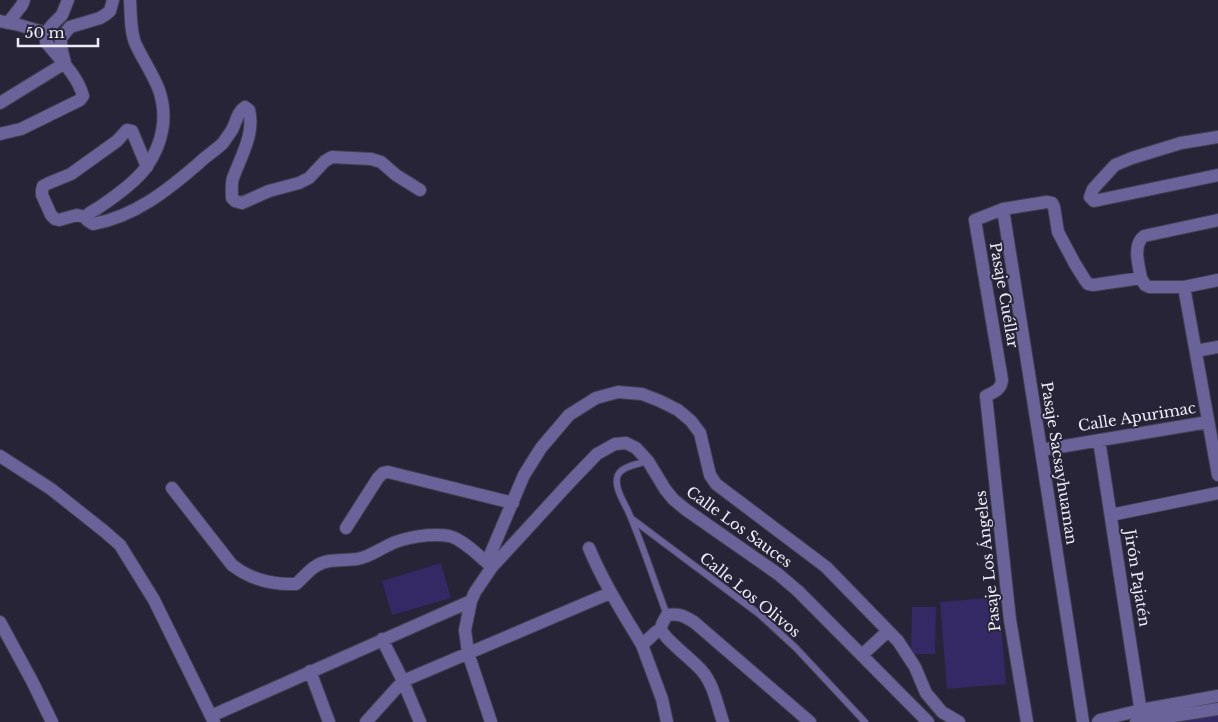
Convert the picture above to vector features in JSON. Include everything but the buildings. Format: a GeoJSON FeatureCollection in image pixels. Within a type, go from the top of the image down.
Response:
{"type":"FeatureCollection","features":[{"type":"Feature","properties":{"kind":"street"},"geometry":{"type":"LineString","coordinates":[[4,22],[22,5],[24,0]]}},
{"type":"Feature","properties":{"kind":"street"},"geometry":{"type":"LineString","coordinates":[[0,134],[21,129],[80,100],[83,96],[81,88],[65,63],[46,42],[46,33],[62,15],[68,0]]}},
{"type":"Feature","properties":{"kind":"street"},"geometry":{"type":"LineString","coordinates":[[65,63],[61,38],[70,27],[105,15],[110,10],[112,0]]}},
{"type":"Feature","properties":{"kind":"street"},"geometry":{"type":"LineString","coordinates":[[86,217],[88,213],[136,179],[147,167],[162,133],[164,117],[159,90],[136,44],[133,34],[130,0]]}},
{"type":"Feature","properties":{"kind":"street"},"geometry":{"type":"LineString","coordinates":[[4,22],[46,33]]}},
{"type":"Feature","properties":{"kind":"street"},"geometry":{"type":"LineString","coordinates":[[0,103],[65,63]]}},
{"type":"Feature","properties":{"kind":"street"},"geometry":{"type":"LineString","coordinates":[[147,167],[132,132],[127,130],[117,141],[71,174],[43,186],[42,195],[53,218],[59,220],[77,214],[86,217],[86,220],[92,224],[105,222],[127,214],[162,193],[222,144],[232,130],[241,109],[245,107],[249,110],[251,127],[243,155],[232,180],[232,198],[235,202],[242,203],[269,191],[299,183],[309,178],[325,161],[332,157],[371,159],[381,162],[420,190]]}},
{"type":"Feature","properties":{"kind":"street"},"geometry":{"type":"LineString","coordinates":[[1218,136],[1181,143],[1115,165],[1093,189],[1090,197],[1094,201],[1218,175]]}},
{"type":"Feature","properties":{"kind":"street"},"geometry":{"type":"LineString","coordinates":[[1002,209],[1047,202],[1052,203],[1058,232],[1088,284],[1093,285],[1141,278]]}},
{"type":"Feature","properties":{"kind":"street","name":"Pasaje Cuéllar"},"geometry":{"type":"LineString","coordinates":[[986,396],[999,389],[1002,385],[1002,380],[975,220],[1002,209]]}},
{"type":"Feature","properties":{"kind":"street","name":"Pasaje Sacsayhuaman"},"geometry":{"type":"LineString","coordinates":[[1002,209],[1041,450],[1081,722]]}},
{"type":"Feature","properties":{"kind":"street"},"geometry":{"type":"LineString","coordinates":[[1218,220],[1144,236],[1139,240],[1137,247],[1141,278],[1145,285],[1150,287],[1184,287],[1218,280]]}},
{"type":"Feature","properties":{"kind":"street"},"geometry":{"type":"LineString","coordinates":[[1184,287],[1218,475]]}},
{"type":"Feature","properties":{"kind":"street"},"geometry":{"type":"LineString","coordinates":[[1196,351],[1218,347]]}},
{"type":"Feature","properties":{"kind":"street"},"geometry":{"type":"LineString","coordinates":[[491,722],[468,653],[465,630],[468,608],[474,592],[490,565],[524,475],[541,448],[569,415],[596,398],[618,392],[642,394],[660,401],[678,410],[691,421],[700,433],[710,475],[716,484],[826,567],[898,641],[915,667],[926,693],[942,712],[959,722]]}},
{"type":"Feature","properties":{"kind":"street","name":"Pasaje Los Ángeles"},"geometry":{"type":"LineString","coordinates":[[986,396],[1010,620],[1027,722]]}},
{"type":"Feature","properties":{"kind":"street","name":"Calle Apurimac"},"geometry":{"type":"LineString","coordinates":[[1041,450],[1208,422]]}},
{"type":"Feature","properties":{"kind":"street","name":"Jirón Pajatén"},"geometry":{"type":"LineString","coordinates":[[1099,440],[1141,719]]}},
{"type":"Feature","properties":{"kind":"street","name":"Calle Los Sauces"},"geometry":{"type":"LineString","coordinates":[[490,565],[597,454],[615,444],[626,443],[636,448],[648,461],[664,489],[673,499],[778,574],[798,591],[928,722]]}},
{"type":"Feature","properties":{"kind":"street"},"geometry":{"type":"LineString","coordinates":[[0,456],[51,488],[120,545],[154,600],[212,719],[310,671],[471,601]]}},
{"type":"Feature","properties":{"kind":"street"},"geometry":{"type":"LineString","coordinates":[[346,528],[378,478],[383,473],[388,472],[513,503]]}},
{"type":"Feature","properties":{"kind":"street"},"geometry":{"type":"LineString","coordinates":[[172,488],[232,564],[242,573],[276,584],[296,584],[316,566],[327,561],[374,554],[402,540],[423,536],[451,536],[490,565]]}},
{"type":"Feature","properties":{"kind":"street"},"geometry":{"type":"LineString","coordinates":[[1111,515],[1218,493]]}},
{"type":"Feature","properties":{"kind":"street"},"geometry":{"type":"LineString","coordinates":[[589,548],[610,593],[642,645],[662,699],[667,722]]}},
{"type":"Feature","properties":{"kind":"street"},"geometry":{"type":"LineString","coordinates":[[366,722],[403,681],[610,593]]}},
{"type":"Feature","properties":{"kind":"street"},"geometry":{"type":"LineString","coordinates":[[642,645],[661,629],[668,615],[684,616],[694,622],[810,722]]}},
{"type":"Feature","properties":{"kind":"street"},"geometry":{"type":"LineString","coordinates":[[0,622],[52,722]]}},
{"type":"Feature","properties":{"kind":"street"},"geometry":{"type":"LineString","coordinates":[[661,629],[665,636],[704,673],[711,685],[723,722]]}},
{"type":"Feature","properties":{"kind":"street"},"geometry":{"type":"LineString","coordinates":[[862,654],[888,631]]}},
{"type":"Feature","properties":{"kind":"street"},"geometry":{"type":"LineString","coordinates":[[382,639],[403,681],[420,722]]}},
{"type":"Feature","properties":{"kind":"street"},"geometry":{"type":"LineString","coordinates":[[310,671],[329,722]]}},
{"type":"Feature","properties":{"kind":"street"},"geometry":{"type":"LineString","coordinates":[[1141,719],[1218,696]]}},
{"type":"Feature","properties":{"kind":"street"},"geometry":{"type":"LineString","coordinates":[[1098,722],[1124,718],[1141,719],[1218,709]]}},
{"type":"Feature","properties":{"kind":"lane"},"geometry":{"type":"LineString","coordinates":[[648,461],[624,469],[618,474],[616,482],[668,615]]}},
{"type":"Feature","properties":{"kind":"lane","name":"Calle Los Olivos"},"geometry":{"type":"LineString","coordinates":[[632,519],[759,614],[796,648],[865,722]]}},
{"type":"Feature","properties":{"kind":"shaded area"},"geometry":{"type":"Polygon","coordinates":[[[441,563],[451,598],[392,615],[382,581],[441,563]]]}},
{"type":"Feature","properties":{"kind":"shaded area"},"geometry":{"type":"Polygon","coordinates":[[[999,597],[1006,684],[947,689],[940,602],[999,597]]]}},
{"type":"Feature","properties":{"kind":"shaded area"},"geometry":{"type":"Polygon","coordinates":[[[912,607],[936,607],[935,654],[911,654],[912,607]]]}},
{"type":"Feature","properties":{"kind":"shaded area"},"geometry":{"type":"Polygon","coordinates":[[[1218,713],[1218,722],[1162,722],[1218,713]]]}}]}
